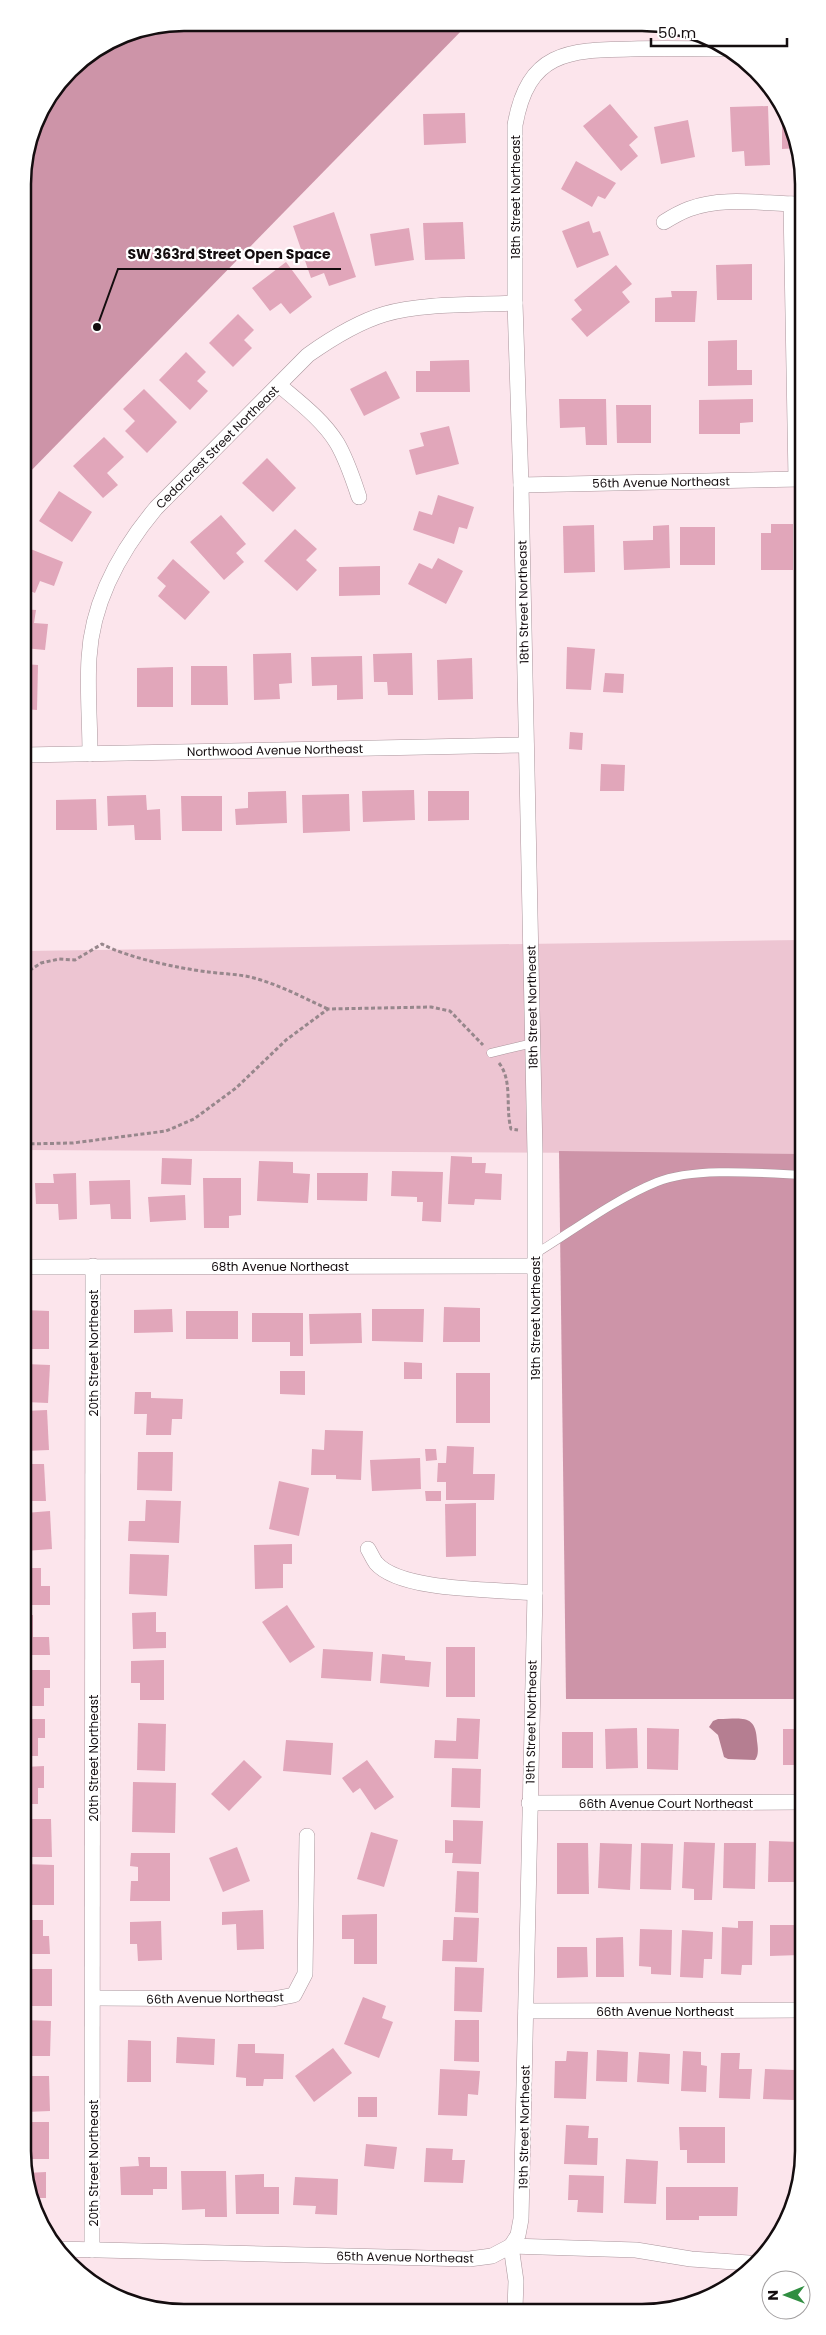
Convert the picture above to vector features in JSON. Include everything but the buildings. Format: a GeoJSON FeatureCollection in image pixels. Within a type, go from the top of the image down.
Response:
{"type":"FeatureCollection","features":[{"type":"Feature","properties":{"kind":"street","name":"18th Street Northeast"},"geometry":{"type":"LineString","coordinates":[[535,1133],[521,485],[515,303],[515,125],[518,106],[534,76],[560,56],[574,52],[714,49]]}},
{"type":"Feature","properties":{"kind":"street"},"geometry":{"type":"LineString","coordinates":[[664,222],[689,208],[712,204],[731,202],[795,204]]}},
{"type":"Feature","properties":{"kind":"street","name":"Cedarcrest Street Northeast"},"geometry":{"type":"LineString","coordinates":[[90,754],[89,658],[99,607],[120,556],[136,532],[156,508],[308,355],[320,346],[374,318],[407,310],[515,303]]}},
{"type":"Feature","properties":{"kind":"street"},"geometry":{"type":"LineString","coordinates":[[279,385],[314,416],[336,442],[347,462],[359,497]]}},
{"type":"Feature","properties":{"kind":"street","name":"56th Avenue Northeast"},"geometry":{"type":"LineString","coordinates":[[521,485],[795,479]]}},
{"type":"Feature","properties":{"kind":"street","name":"Northwood Avenue Northeast"},"geometry":{"type":"LineString","coordinates":[[32,755],[526,745]]}},
{"type":"Feature","properties":{"kind":"street","name":"19th Street Northeast"},"geometry":{"type":"LineString","coordinates":[[511,2246],[518,2235],[521,2219],[526,2011],[535,1593],[535,1133]]}},
{"type":"Feature","properties":{"kind":"street","name":"68th Avenue Northeast"},"geometry":{"type":"LineString","coordinates":[[31,1267],[535,1260]]}},
{"type":"Feature","properties":{"kind":"street","name":"20th Street Northeast"},"geometry":{"type":"LineString","coordinates":[[92,2250],[94,1998],[93,1266]]}},
{"type":"Feature","properties":{"kind":"street"},"geometry":{"type":"LineString","coordinates":[[368,1549],[377,1564],[402,1578],[421,1584],[535,1593]]}},
{"type":"Feature","properties":{"kind":"street","name":"66th Avenue Court Northeast"},"geometry":{"type":"LineString","coordinates":[[530,1803],[794,1802]]}},
{"type":"Feature","properties":{"kind":"street","name":"66th Avenue Northeast"},"geometry":{"type":"LineString","coordinates":[[94,1998],[274,1999],[294,1995],[305,1974],[307,1836]]}},
{"type":"Feature","properties":{"kind":"street","name":"66th Avenue Northeast"},"geometry":{"type":"LineString","coordinates":[[526,2011],[794,2010]]}},
{"type":"Feature","properties":{"kind":"street"},"geometry":{"type":"LineString","coordinates":[[511,2246],[516,2281],[515,2304]]}},
{"type":"Feature","properties":{"kind":"street","name":"65th Avenue Northeast"},"geometry":{"type":"LineString","coordinates":[[68,2249],[469,2259],[492,2256],[511,2246],[636,2250],[691,2259],[745,2264]]}},
{"type":"Feature","properties":{"kind":"lane"},"geometry":{"type":"LineString","coordinates":[[491,1052],[533,1043]]}},
{"type":"Feature","properties":{"kind":"lane"},"geometry":{"type":"LineString","coordinates":[[535,1260],[603,1210],[658,1182],[692,1174],[794,1175]]}},
{"type":"Feature","properties":{"kind":"path"},"geometry":{"type":"LineString","coordinates":[[32,969],[41,963],[74,960],[102,944],[115,951],[205,972],[253,978],[296,994],[328,1009],[431,1006],[450,1010],[491,1052],[507,1077],[507,1099],[511,1129],[535,1133]]}},
{"type":"Feature","properties":{"kind":"path"},"geometry":{"type":"LineString","coordinates":[[32,1144],[73,1143],[166,1131],[194,1119],[236,1088],[286,1040],[328,1009]]}},
{"type":"Feature","properties":{"kind":"shaded area"},"geometry":{"type":"Polygon","coordinates":[[[461,31],[32,470],[32,174],[34,154],[39,135],[47,116],[69,83],[83,69],[116,47],[154,34],[174,32],[461,31]]]}},
{"type":"Feature","properties":{"kind":"shaded area"},"geometry":{"type":"Polygon","coordinates":[[[795,940],[795,1154],[32,1150],[32,951],[795,940]]]}},
{"type":"Feature","properties":{"kind":"shaded area"},"geometry":{"type":"Polygon","coordinates":[[[559,1151],[795,1154],[794,1699],[566,1699],[559,1151]]]}},
{"type":"Feature","properties":{"kind":"shaded area"},"geometry":{"type":"Polygon","coordinates":[[[718,1719],[746,1720],[754,1726],[758,1751],[755,1760],[728,1759],[724,1757],[718,1735],[709,1727],[713,1721],[718,1719]]]}},
{"type":"Feature","properties":{"kind":"place","name":"SW 363rd Street Open Space"},"geometry":{"type":"Point","coordinates":[97,327]}}]}
